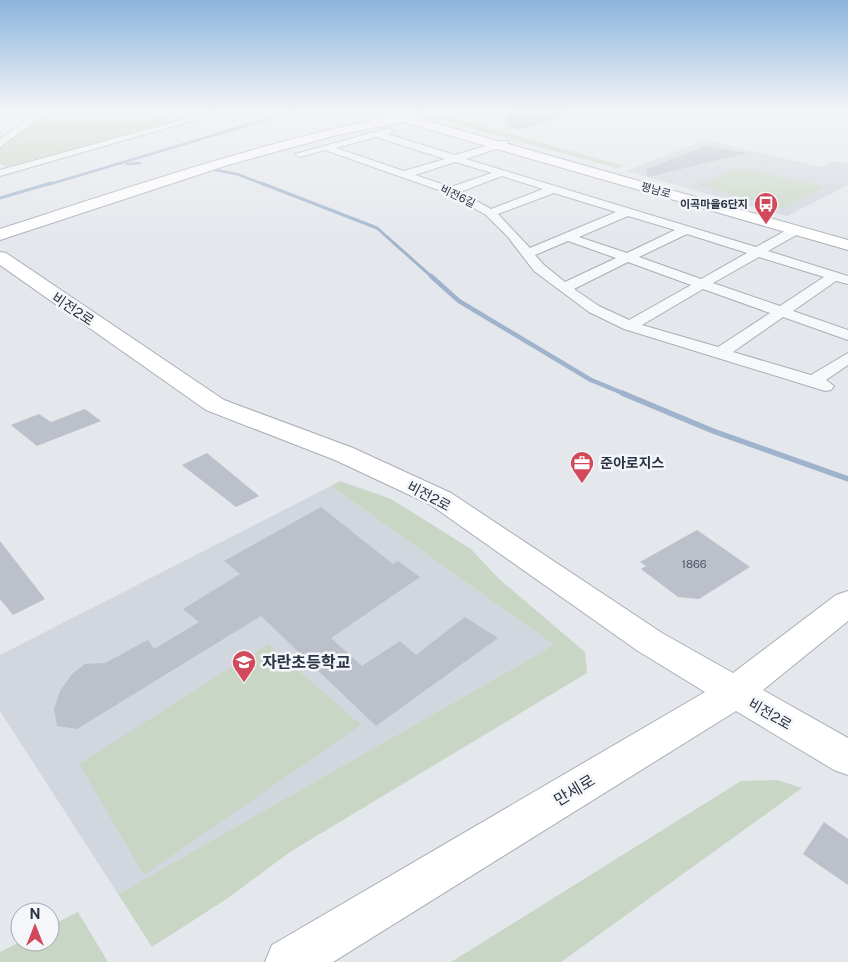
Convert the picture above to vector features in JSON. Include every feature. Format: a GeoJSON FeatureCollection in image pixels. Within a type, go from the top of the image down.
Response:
{"type":"FeatureCollection","features":[{"type":"Feature","properties":{"kind":"street"},"geometry":{"type":"LineString","coordinates":[[0,172],[60,156]]}},
{"type":"Feature","properties":{"kind":"street"},"geometry":{"type":"LineString","coordinates":[[0,235],[244,156]]}},
{"type":"Feature","properties":{"kind":"street","name":"비전6길"},"geometry":{"type":"LineString","coordinates":[[352,156],[451,191],[490,212],[512,234],[526,254],[564,288],[594,309],[628,326],[819,383],[848,358]]}},
{"type":"Feature","properties":{"kind":"street"},"geometry":{"type":"LineString","coordinates":[[362,159],[375,156]]}},
{"type":"Feature","properties":{"kind":"street"},"geometry":{"type":"LineString","coordinates":[[447,156],[841,278]]}},
{"type":"Feature","properties":{"kind":"street"},"geometry":{"type":"LineString","coordinates":[[406,174],[461,156]]}},
{"type":"Feature","properties":{"kind":"street","name":"평남로"},"geometry":{"type":"LineString","coordinates":[[542,156],[848,245]]}},
{"type":"Feature","properties":{"kind":"street"},"geometry":{"type":"LineString","coordinates":[[545,156],[848,238]]}},
{"type":"Feature","properties":{"kind":"street"},"geometry":{"type":"LineString","coordinates":[[0,164],[13,169]]}},
{"type":"Feature","properties":{"kind":"street"},"geometry":{"type":"LineString","coordinates":[[451,191],[502,173]]}},
{"type":"Feature","properties":{"kind":"street","name":"비전6길"},"geometry":{"type":"LineString","coordinates":[[490,212],[554,189]]}},
{"type":"Feature","properties":{"kind":"street"},"geometry":{"type":"LineString","coordinates":[[526,254],[627,212]]}},
{"type":"Feature","properties":{"kind":"street"},"geometry":{"type":"LineString","coordinates":[[564,288],[686,230]]}},
{"type":"Feature","properties":{"kind":"street"},"geometry":{"type":"LineString","coordinates":[[628,326],[759,253],[796,230]]}},
{"type":"Feature","properties":{"kind":"street"},"geometry":{"type":"LineString","coordinates":[[568,237],[848,334]]}},
{"type":"Feature","properties":{"kind":"street","name":"비전2로"},"geometry":{"type":"LineString","coordinates":[[0,257],[215,406],[344,454],[441,499],[650,642],[734,693],[848,758]]}},
{"type":"Feature","properties":{"kind":"street"},"geometry":{"type":"LineString","coordinates":[[719,354],[781,311],[841,278]]}},
{"type":"Feature","properties":{"kind":"street","name":"만세로"},"geometry":{"type":"LineString","coordinates":[[289,962],[734,693],[848,603]]}},
{"type":"Feature","properties":{"kind":"shaded area"},"geometry":{"type":"Polygon","coordinates":[[[664,156],[773,156],[821,167],[834,161],[848,164],[848,185],[787,216],[626,171],[664,156]]]}},
{"type":"Feature","properties":{"kind":"shaded area","name":"자란초등학교"},"geometry":{"type":"Polygon","coordinates":[[[331,486],[554,645],[118,894],[0,711],[0,655],[331,486]]]}},
{"type":"Feature","properties":{"kind":"green space"},"geometry":{"type":"Polygon","coordinates":[[[0,156],[59,156],[13,169],[0,164],[0,156]]]}},
{"type":"Feature","properties":{"kind":"green space"},"geometry":{"type":"Polygon","coordinates":[[[573,156],[589,156],[625,166],[617,168],[573,156]]]}},
{"type":"Feature","properties":{"kind":"green space"},"geometry":{"type":"Polygon","coordinates":[[[734,169],[748,169],[825,187],[783,209],[697,185],[734,169]]]}},
{"type":"Feature","properties":{"kind":"green space"},"geometry":{"type":"Polygon","coordinates":[[[340,481],[391,499],[471,549],[498,578],[585,652],[587,673],[290,852],[228,898],[152,947],[118,894],[554,645],[331,486],[340,481]]]}},
{"type":"Feature","properties":{"kind":"green space"},"geometry":{"type":"Polygon","coordinates":[[[268,644],[361,725],[144,875],[79,764],[268,644]]]}},
{"type":"Feature","properties":{"kind":"green space"},"geometry":{"type":"Polygon","coordinates":[[[777,780],[802,788],[561,962],[451,962],[741,781],[777,780]]]}},
{"type":"Feature","properties":{"kind":"green space"},"geometry":{"type":"Polygon","coordinates":[[[78,912],[108,962],[0,962],[0,952],[10,947],[10,952],[60,952],[60,921],[78,912]]]}},
{"type":"Feature","properties":{"kind":"building"},"geometry":{"type":"Polygon","coordinates":[[[680,156],[736,156],[648,177],[646,169],[680,156]]]}},
{"type":"Feature","properties":{"kind":"building"},"geometry":{"type":"Polygon","coordinates":[[[85,409],[101,421],[37,446],[11,425],[39,414],[51,422],[85,409]]]}},
{"type":"Feature","properties":{"kind":"building"},"geometry":{"type":"Polygon","coordinates":[[[207,453],[259,496],[236,507],[182,465],[207,453]]]}},
{"type":"Feature","properties":{"kind":"building"},"geometry":{"type":"Polygon","coordinates":[[[321,507],[393,564],[398,561],[420,577],[331,638],[362,666],[400,641],[416,655],[465,617],[498,638],[376,726],[261,616],[77,729],[57,726],[54,709],[60,691],[72,674],[85,664],[105,663],[148,640],[154,649],[199,622],[183,609],[240,574],[224,561],[321,507]]]}},
{"type":"Feature","properties":{"kind":"building"},"geometry":{"type":"Polygon","coordinates":[[[697,530],[750,567],[699,599],[678,597],[641,569],[646,566],[640,562],[697,530]]]}},
{"type":"Feature","properties":{"kind":"building"},"geometry":{"type":"Polygon","coordinates":[[[0,541],[45,599],[13,615],[0,599],[0,541]]]}},
{"type":"Feature","properties":{"kind":"building"},"geometry":{"type":"Polygon","coordinates":[[[824,822],[848,839],[848,885],[803,854],[824,822]]]}},
{"type":"Feature","properties":{"kind":"waterway"},"geometry":{"type":"LineString","coordinates":[[47,185],[145,156]]}},
{"type":"Feature","properties":{"kind":"waterway"},"geometry":{"type":"LineString","coordinates":[[127,164],[140,163]]}},
{"type":"Feature","properties":{"kind":"waterway"},"geometry":{"type":"LineString","coordinates":[[215,170],[237,174],[265,185]]}},
{"type":"Feature","properties":{"kind":"waterway"},"geometry":{"type":"LineString","coordinates":[[0,198],[51,183]]}},
{"type":"Feature","properties":{"kind":"waterway"},"geometry":{"type":"LineString","coordinates":[[261,183],[377,228],[432,277]]}},
{"type":"Feature","properties":{"kind":"waterway"},"geometry":{"type":"LineString","coordinates":[[431,276],[459,301],[591,380],[625,394]]}},
{"type":"Feature","properties":{"kind":"waterway"},"geometry":{"type":"LineString","coordinates":[[622,393],[713,431],[848,479]]}},
{"type":"Feature","properties":{"kind":"place","name":"이곡마을6단지"},"geometry":{"type":"Point","coordinates":[766,225]}},
{"type":"Feature","properties":{"kind":"place","name":"준아로지스"},"geometry":{"type":"Point","coordinates":[582,484]}},
{"type":"Feature","properties":{"kind":"place","name":"자란초등학교"},"geometry":{"type":"Point","coordinates":[244,683]}}]}
